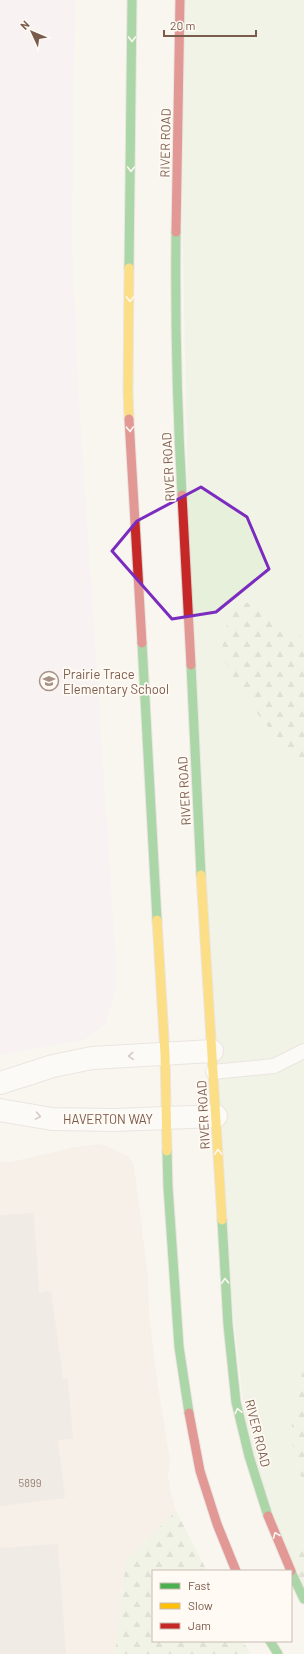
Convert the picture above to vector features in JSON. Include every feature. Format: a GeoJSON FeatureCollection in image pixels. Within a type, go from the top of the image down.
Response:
{"type":"FeatureCollection","features":[{"type":"Feature","properties":{"kind":"main road"},"geometry":{"type":"LineString","coordinates":[[132,0],[128,392],[165,1054],[165,1119],[168,1187],[179,1347],[188,1410],[200,1471],[217,1524],[236,1570]]}},
{"type":"Feature","properties":{"kind":"main road","name":"RIVER ROAD"},"geometry":{"type":"LineString","coordinates":[[180,0],[175,296],[177,406],[212,1062],[228,1325],[236,1402],[249,1456],[265,1506],[291,1570]]}},
{"type":"Feature","properties":{"kind":"main road","name":"RIVER ROAD"},"geometry":{"type":"LineString","coordinates":[[292,1573],[304,1599]]}},
{"type":"Feature","properties":{"kind":"main road"},"geometry":{"type":"LineString","coordinates":[[271,1642],[278,1654]]}},
{"type":"Feature","properties":{"kind":"street"},"geometry":{"type":"LineString","coordinates":[[0,1083],[53,1066],[92,1058],[165,1054],[212,1062]]}},
{"type":"Feature","properties":{"kind":"street","name":"HAVERTON WAY"},"geometry":{"type":"LineString","coordinates":[[0,1110],[52,1119],[115,1120],[216,1116]]}},
{"type":"Feature","properties":{"kind":"lane"},"geometry":{"type":"LineString","coordinates":[[212,1062],[274,1066],[304,1051]]}},
{"type":"Feature","properties":{"kind":"highlighted area"},"geometry":{"type":"Polygon","coordinates":[[[201,487],[247,517],[269,569],[216,612],[172,619],[112,551],[137,521],[201,487]]]}},
{"type":"Feature","properties":{"kind":"shaded area","name":"Prairie Trace Elementary School"},"geometry":{"type":"Polygon","coordinates":[[[0,0],[75,0],[72,239],[78,383],[117,978],[113,1001],[105,1025],[84,1040],[0,1055],[0,0]]]}},
{"type":"Feature","properties":{"kind":"shaded area"},"geometry":{"type":"Polygon","coordinates":[[[99,1144],[107,1146],[129,1157],[134,1166],[148,1276],[149,1313],[156,1374],[170,1460],[168,1476],[176,1511],[126,1561],[115,1654],[0,1654],[0,1162],[11,1162],[71,1148],[99,1144]]]}},
{"type":"Feature","properties":{"kind":"green space"},"geometry":{"type":"Polygon","coordinates":[[[178,0],[304,0],[304,640],[264,606],[232,600],[221,654],[244,697],[304,771],[304,1363],[290,1435],[304,1487],[304,1542],[292,1574],[292,1570],[291,1570],[249,1456],[221,1202],[191,662],[178,0]]]}},
{"type":"Feature","properties":{"kind":"green space"},"geometry":{"type":"Polygon","coordinates":[[[232,600],[264,606],[304,640],[304,771],[244,697],[221,654],[232,600]]]}},
{"type":"Feature","properties":{"kind":"green space"},"geometry":{"type":"Polygon","coordinates":[[[304,1363],[304,1487],[290,1435],[304,1363]]]}},
{"type":"Feature","properties":{"kind":"green space"},"geometry":{"type":"Polygon","coordinates":[[[176,1511],[206,1570],[152,1570],[152,1642],[244,1642],[250,1654],[115,1654],[126,1561],[176,1511]]]}},
{"type":"Feature","properties":{"kind":"green space"},"geometry":{"type":"Polygon","coordinates":[[[304,1542],[304,1599],[292,1574],[304,1542]]]}},
{"type":"Feature","properties":{"kind":"building"},"geometry":{"type":"Polygon","coordinates":[[[34,1213],[39,1293],[51,1291],[63,1379],[68,1379],[73,1439],[58,1440],[65,1498],[0,1506],[0,1215],[34,1213]]]}},
{"type":"Feature","properties":{"kind":"building"},"geometry":{"type":"Polygon","coordinates":[[[58,1544],[66,1654],[0,1654],[0,1548],[58,1544]]]}},
{"type":"Feature","properties":{"kind":"traffic: fast"},"geometry":{"type":"LineString","coordinates":[[129,268],[132,0]]}},
{"type":"Feature","properties":{"kind":"traffic: fast"},"geometry":{"type":"LineString","coordinates":[[176,232],[177,364],[182,495]]}},
{"type":"Feature","properties":{"kind":"traffic: fast"},"geometry":{"type":"LineString","coordinates":[[142,643],[157,920]]}},
{"type":"Feature","properties":{"kind":"traffic: fast"},"geometry":{"type":"LineString","coordinates":[[191,665],[201,875]]}},
{"type":"Feature","properties":{"kind":"traffic: fast"},"geometry":{"type":"LineString","coordinates":[[167,1151],[168,1187],[179,1347],[189,1413]]}},
{"type":"Feature","properties":{"kind":"traffic: fast"},"geometry":{"type":"LineString","coordinates":[[222,1220],[228,1325],[236,1402],[249,1456],[268,1516]]}},
{"type":"Feature","properties":{"kind":"traffic: fast"},"geometry":{"type":"LineString","coordinates":[[292,1574],[304,1599]]}},
{"type":"Feature","properties":{"kind":"traffic: fast"},"geometry":{"type":"LineString","coordinates":[[271,1642],[278,1654]]}},
{"type":"Feature","properties":{"kind":"traffic: slow"},"geometry":{"type":"LineString","coordinates":[[129,268],[129,419]]}},
{"type":"Feature","properties":{"kind":"traffic: slow"},"geometry":{"type":"LineString","coordinates":[[201,875],[222,1220]]}},
{"type":"Feature","properties":{"kind":"traffic: slow"},"geometry":{"type":"LineString","coordinates":[[157,920],[165,1054],[167,1151]]}},
{"type":"Feature","properties":{"kind":"traffic: jam"},"geometry":{"type":"LineString","coordinates":[[176,232],[180,0]]}},
{"type":"Feature","properties":{"kind":"traffic: jam"},"geometry":{"type":"LineString","coordinates":[[129,419],[142,643]]}},
{"type":"Feature","properties":{"kind":"traffic: jam"},"geometry":{"type":"LineString","coordinates":[[182,495],[191,665]]}},
{"type":"Feature","properties":{"kind":"traffic: jam"},"geometry":{"type":"LineString","coordinates":[[189,1413],[200,1471],[217,1524],[236,1570]]}},
{"type":"Feature","properties":{"kind":"traffic: jam"},"geometry":{"type":"LineString","coordinates":[[268,1516],[291,1570]]}},
{"type":"Feature","properties":{"kind":"place","name":"Prairie Trace Elementary School"},"geometry":{"type":"Point","coordinates":[49,681]}}]}
